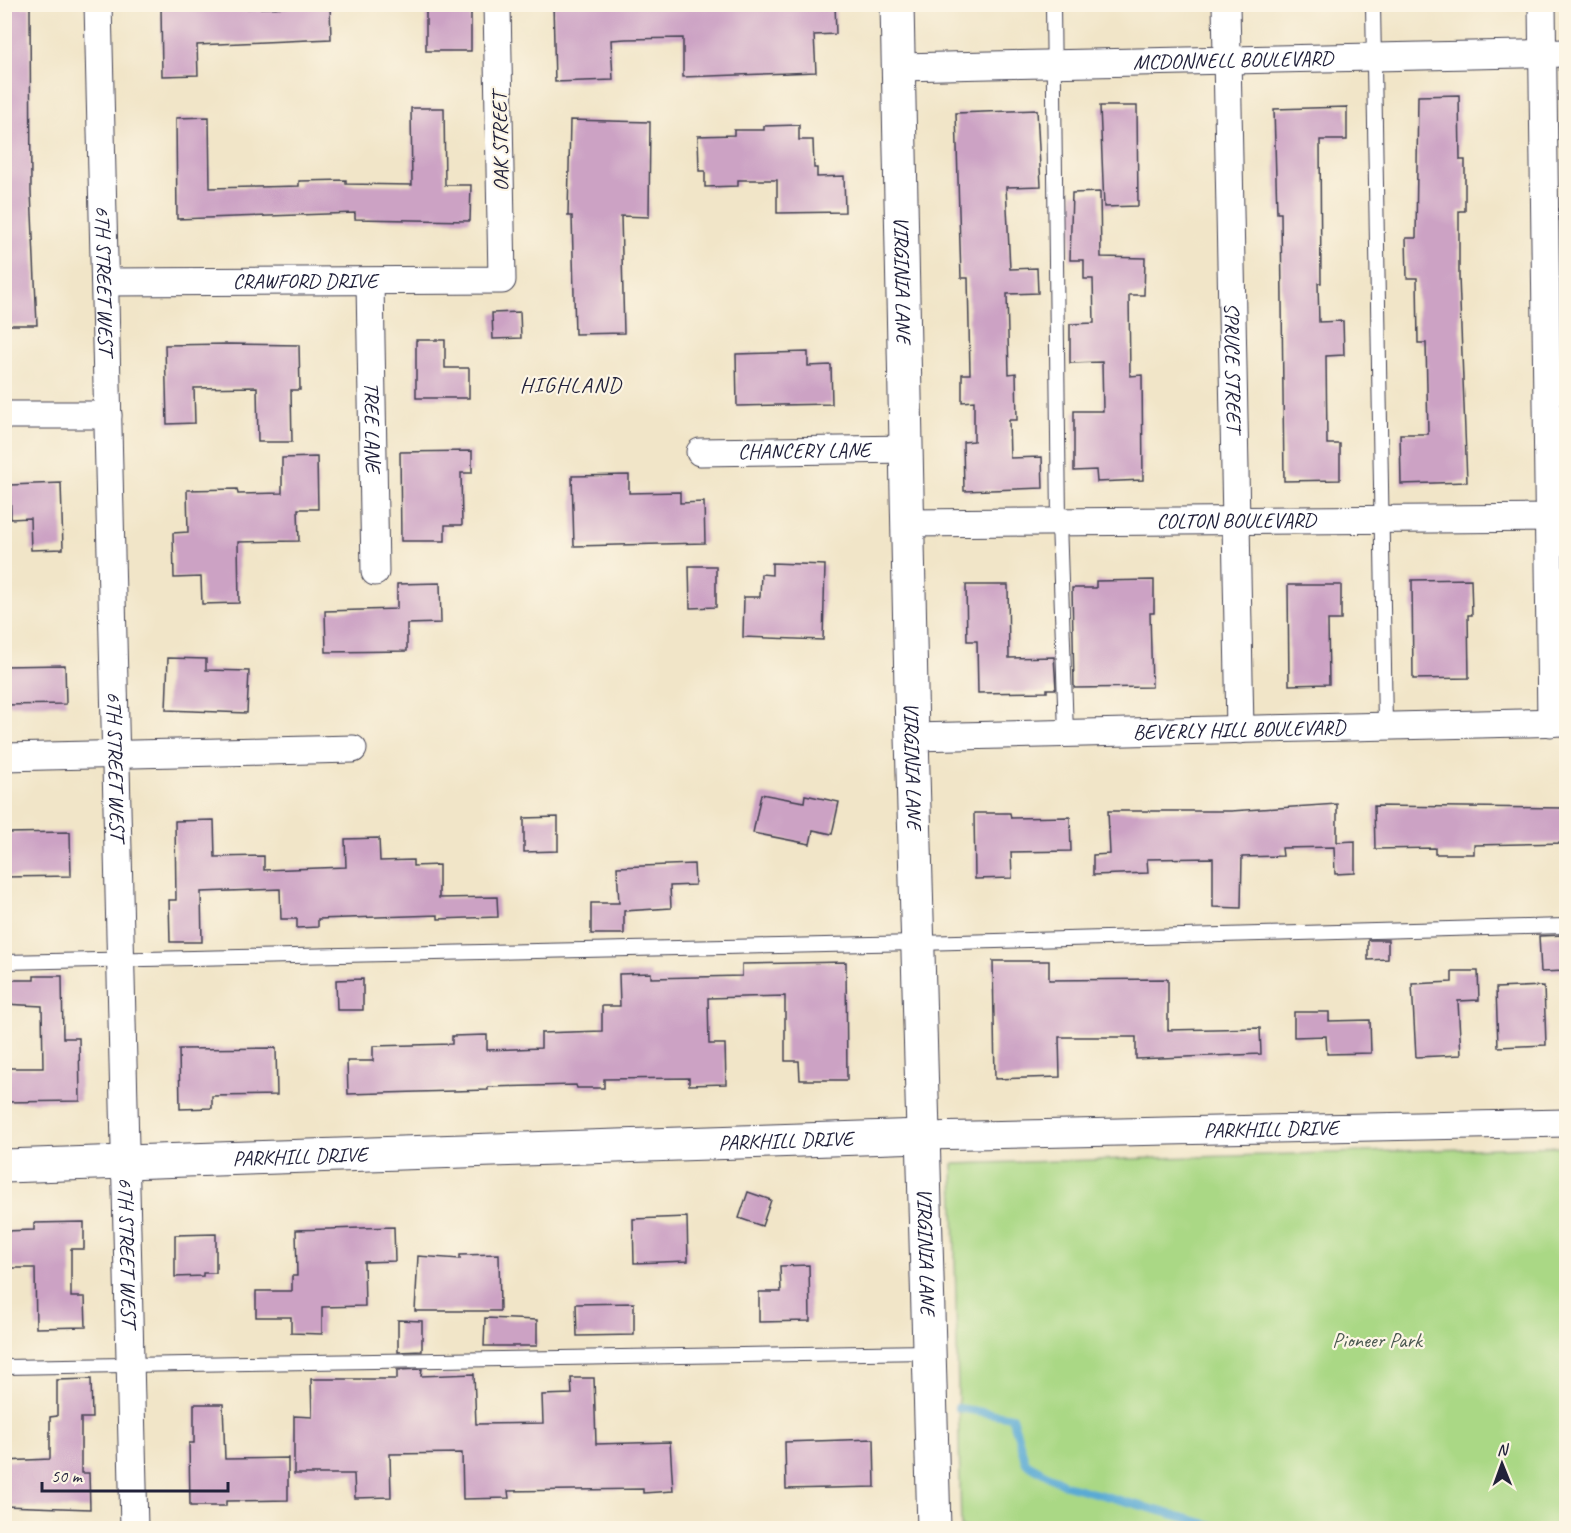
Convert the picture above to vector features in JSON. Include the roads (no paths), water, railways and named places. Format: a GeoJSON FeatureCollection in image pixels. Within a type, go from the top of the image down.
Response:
{"type":"FeatureCollection","features":[{"type":"Feature","properties":{"kind":"street","name":"6TH STREET WEST"},"geometry":{"type":"LineString","coordinates":[[98,4],[134,1528]]}},
{"type":"Feature","properties":{"kind":"street","name":"OAK STREET"},"geometry":{"type":"LineString","coordinates":[[498,4],[502,280]]}},
{"type":"Feature","properties":{"kind":"street","name":"VIRGINIA LANE"},"geometry":{"type":"LineString","coordinates":[[897,4],[908,449],[912,737],[934,1528]]}},
{"type":"Feature","properties":{"kind":"street","name":"SPRUCE STREET"},"geometry":{"type":"LineString","coordinates":[[1226,4],[1240,730]]}},
{"type":"Feature","properties":{"kind":"street"},"geometry":{"type":"LineString","coordinates":[[1542,4],[1555,54],[1559,722]]}},
{"type":"Feature","properties":{"kind":"street","name":"MCDONNELL BOULEVARD"},"geometry":{"type":"LineString","coordinates":[[899,67],[1555,54]]}},
{"type":"Feature","properties":{"kind":"street","name":"CRAWFORD DRIVE"},"geometry":{"type":"LineString","coordinates":[[105,282],[370,283],[502,280]]}},
{"type":"Feature","properties":{"kind":"street","name":"TREE LANE"},"geometry":{"type":"LineString","coordinates":[[370,283],[375,572]]}},
{"type":"Feature","properties":{"kind":"street"},"geometry":{"type":"LineString","coordinates":[[4,415],[108,415]]}},
{"type":"Feature","properties":{"kind":"street","name":"CHANCERY LANE"},"geometry":{"type":"LineString","coordinates":[[700,452],[908,449]]}},
{"type":"Feature","properties":{"kind":"street","name":"COLTON BOULEVARD"},"geometry":{"type":"LineString","coordinates":[[908,523],[1558,518]]}},
{"type":"Feature","properties":{"kind":"street","name":"BEVERLY HILL BOULEVARD"},"geometry":{"type":"LineString","coordinates":[[912,737],[1559,722]]}},
{"type":"Feature","properties":{"kind":"street"},"geometry":{"type":"LineString","coordinates":[[4,757],[353,748]]}},
{"type":"Feature","properties":{"kind":"street","name":"PARKHILL DRIVE"},"geometry":{"type":"LineString","coordinates":[[4,1166],[923,1136],[1566,1123]]}},
{"type":"Feature","properties":{"kind":"lane"},"geometry":{"type":"LineString","coordinates":[[1053,4],[1059,521],[1066,734]]}},
{"type":"Feature","properties":{"kind":"lane"},"geometry":{"type":"LineString","coordinates":[[1372,4],[1385,726]]}},
{"type":"Feature","properties":{"kind":"lane"},"geometry":{"type":"LineString","coordinates":[[4,962],[918,943],[1566,926]]}},
{"type":"Feature","properties":{"kind":"lane"},"geometry":{"type":"LineString","coordinates":[[4,1367],[929,1352]]}},
{"type":"Feature","properties":{"kind":"waterway"},"geometry":{"type":"LineString","coordinates":[[958,1408],[1012,1417],[1026,1463],[1065,1485],[1222,1528]]}},
{"type":"Feature","properties":{"kind":"district","name":"HIGHLAND"},"geometry":{"type":"Point","coordinates":[571,384]}},
{"type":"Feature","properties":{"kind":"park label","name":"Pioneer Park"},"geometry":{"type":"Point","coordinates":[1377,1340]}}]}
